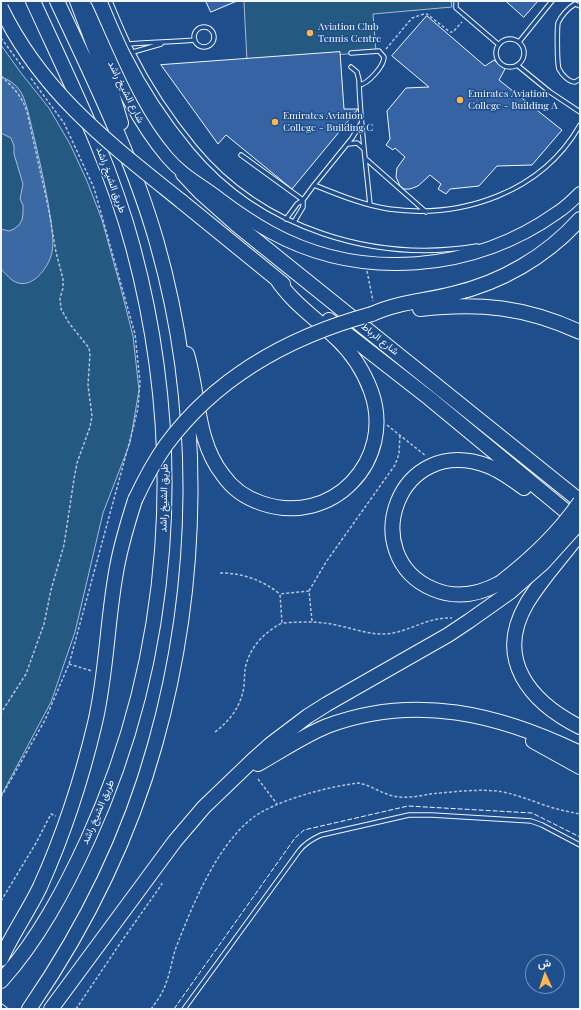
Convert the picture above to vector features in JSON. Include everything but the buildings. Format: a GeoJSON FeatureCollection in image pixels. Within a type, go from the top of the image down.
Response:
{"type":"FeatureCollection","features":[{"type":"Feature","properties":{"kind":"highway","name":"طريق الشيخ راشد"},"geometry":{"type":"LineString","coordinates":[[1,981],[26,950],[46,919],[80,855],[110,787],[132,723],[148,657],[158,596],[162,556],[165,482],[163,418],[157,363],[149,315],[133,245],[121,207],[93,132],[33,1]]}},
{"type":"Feature","properties":{"kind":"highway"},"geometry":{"type":"LineString","coordinates":[[29,1009],[55,971],[88,913],[104,881],[132,815],[155,747],[172,677],[183,606],[187,571],[190,493],[187,409],[175,325],[157,244],[130,164],[114,125],[57,1]]}},
{"type":"Feature","properties":{"kind":"highway"},"geometry":{"type":"LineString","coordinates":[[77,1],[111,90],[122,127],[130,164]]}},
{"type":"Feature","properties":{"kind":"highway","name":"شارع الرباط"},"geometry":{"type":"LineString","coordinates":[[1,8],[16,36],[67,103],[107,141],[276,278],[429,398],[580,523]]}},
{"type":"Feature","properties":{"kind":"highway","name":"شارع الرباط"},"geometry":{"type":"LineString","coordinates":[[183,174],[237,225],[580,501]]}},
{"type":"Feature","properties":{"kind":"highway"},"geometry":{"type":"LineString","coordinates":[[1,959],[10,941],[27,914],[52,858],[75,794],[95,722],[102,685],[117,568],[128,522],[135,500],[149,472],[171,439],[208,398],[232,378],[258,361],[302,338],[373,310],[461,292],[498,279],[538,256],[557,241],[580,219]]}},
{"type":"Feature","properties":{"kind":"highway"},"geometry":{"type":"LineString","coordinates":[[175,325],[192,368],[201,425],[209,452],[215,465],[232,486],[243,495],[275,507],[296,508],[309,506],[335,496],[356,479],[367,462],[377,430],[377,416],[374,402],[370,389],[357,364],[347,350],[336,338],[293,300],[276,278]]}},
{"type":"Feature","properties":{"kind":"highway"},"geometry":{"type":"LineString","coordinates":[[373,310],[461,306],[501,307],[532,314],[580,332]]}},
{"type":"Feature","properties":{"kind":"highway"},"geometry":{"type":"LineString","coordinates":[[51,1009],[175,841],[204,807],[271,744],[308,716],[469,621],[505,588],[543,563],[580,523],[554,510],[504,474],[487,466],[468,461],[449,461],[436,464],[421,471],[414,477],[407,484],[397,502],[394,511],[394,540],[400,558],[411,574],[428,587],[448,594],[470,595],[505,588],[518,569],[550,540],[580,501]]}},
{"type":"Feature","properties":{"kind":"highway"},"geometry":{"type":"LineString","coordinates":[[580,533],[550,569],[527,604],[519,618],[515,634],[515,651],[520,672],[525,682],[535,696],[547,706],[580,727]]}},
{"type":"Feature","properties":{"kind":"highway"},"geometry":{"type":"LineString","coordinates":[[237,777],[300,739],[327,726],[355,717],[412,709],[441,710],[470,714],[543,737],[580,753]]}},
{"type":"Feature","properties":{"kind":"highway"},"geometry":{"type":"LineString","coordinates":[[498,722],[580,767]]}},
{"type":"Feature","properties":{"kind":"main road","name":"شارع الشيخ راشد"},"geometry":{"type":"LineString","coordinates":[[83,1],[132,107],[143,125],[169,159],[183,174],[210,191],[249,220],[293,243],[341,259],[366,263],[395,265],[424,264],[453,259],[481,252],[533,228],[559,212],[580,193]]}},
{"type":"Feature","properties":{"kind":"lane"},"geometry":{"type":"LineString","coordinates":[[110,1],[133,52],[167,110],[196,149],[229,181],[264,207],[318,233],[349,242],[388,248],[443,250],[508,240]]}},
{"type":"Feature","properties":{"kind":"lane"},"geometry":{"type":"LineString","coordinates":[[456,1],[456,8],[498,44]]}},
{"type":"Feature","properties":{"kind":"lane"},"geometry":{"type":"LineString","coordinates":[[519,42],[552,1]]}},
{"type":"Feature","properties":{"kind":"lane"},"geometry":{"type":"LineString","coordinates":[[580,6],[574,4],[562,16],[558,24],[558,64],[559,70],[569,81],[575,82],[580,79]]}},
{"type":"Feature","properties":{"kind":"lane"},"geometry":{"type":"LineString","coordinates":[[204,27],[213,31],[214,37],[212,43],[209,45],[200,45],[195,40],[195,34],[198,29],[204,27]]}},
{"type":"Feature","properties":{"kind":"lane"},"geometry":{"type":"LineString","coordinates":[[511,38],[519,42],[523,48],[524,56],[517,65],[508,67],[499,62],[495,53],[498,44],[511,38]]}},
{"type":"Feature","properties":{"kind":"lane"},"geometry":{"type":"LineString","coordinates":[[129,44],[195,40]]}},
{"type":"Feature","properties":{"kind":"lane"},"geometry":{"type":"LineString","coordinates":[[133,52],[154,47],[162,43]]}},
{"type":"Feature","properties":{"kind":"lane"},"geometry":{"type":"LineString","coordinates":[[351,53],[375,51],[382,53],[384,57],[382,64],[367,82],[359,85]]}},
{"type":"Feature","properties":{"kind":"lane"},"geometry":{"type":"LineString","coordinates":[[517,65],[550,92],[580,112]]}},
{"type":"Feature","properties":{"kind":"lane"},"geometry":{"type":"LineString","coordinates":[[351,67],[357,72],[359,85],[361,124],[370,205]]}},
{"type":"Feature","properties":{"kind":"lane"},"geometry":{"type":"LineString","coordinates":[[294,222],[303,207],[304,200],[314,185],[357,132],[361,124]]}},
{"type":"Feature","properties":{"kind":"lane"},"geometry":{"type":"LineString","coordinates":[[314,185],[342,196],[388,209],[426,212],[464,207],[500,196],[518,187],[534,176],[564,149],[580,125]]}},
{"type":"Feature","properties":{"kind":"lane"},"geometry":{"type":"LineString","coordinates":[[347,144],[356,143],[364,150]]}},
{"type":"Feature","properties":{"kind":"lane"},"geometry":{"type":"LineString","coordinates":[[241,155],[304,200]]}},
{"type":"Feature","properties":{"kind":"lane"},"geometry":{"type":"LineString","coordinates":[[366,159],[426,212]]}},
{"type":"Feature","properties":{"kind":"lane"},"geometry":{"type":"LineString","coordinates":[[286,218],[297,204],[304,200]]}},
{"type":"Feature","properties":{"kind":"lane"},"geometry":{"type":"LineString","coordinates":[[184,1009],[299,851],[313,838],[397,817],[420,815],[531,821],[542,825],[580,845]]}},
{"type":"Feature","properties":{"kind":"lane"},"geometry":{"type":"LineString","coordinates":[[1,1006],[5,1009]]}},
{"type":"Feature","properties":{"kind":"path"},"geometry":{"type":"LineString","coordinates":[[382,53],[412,18],[427,14],[450,32],[453,32],[467,17]]}},
{"type":"Feature","properties":{"kind":"path"},"geometry":{"type":"LineString","coordinates":[[1,38],[64,123],[94,188],[135,334],[140,382],[136,415],[69,664],[45,720],[1,797]]}},
{"type":"Feature","properties":{"kind":"path"},"geometry":{"type":"LineString","coordinates":[[1,76],[16,90],[25,104],[63,279],[63,288],[60,298],[61,309],[69,323],[89,348],[88,385],[92,416],[90,427],[77,463],[64,545],[50,595],[44,624],[26,674],[1,713]]}},
{"type":"Feature","properties":{"kind":"path"},"geometry":{"type":"LineString","coordinates":[[369,279],[373,310]]}},
{"type":"Feature","properties":{"kind":"path"},"geometry":{"type":"LineString","coordinates":[[377,416],[436,464]]}},
{"type":"Feature","properties":{"kind":"path"},"geometry":{"type":"LineString","coordinates":[[312,621],[309,591],[326,562],[395,465],[399,454],[400,435]]}},
{"type":"Feature","properties":{"kind":"path"},"geometry":{"type":"LineString","coordinates":[[220,573],[248,576],[265,583],[280,594],[309,591]]}},
{"type":"Feature","properties":{"kind":"path"},"geometry":{"type":"LineString","coordinates":[[280,594],[282,623]]}},
{"type":"Feature","properties":{"kind":"path"},"geometry":{"type":"LineString","coordinates":[[215,732],[230,718],[240,701],[244,685],[246,663],[252,650],[261,637],[282,623],[312,621],[385,634],[400,632],[436,619],[456,618],[469,621]]}},
{"type":"Feature","properties":{"kind":"path"},"geometry":{"type":"LineString","coordinates":[[69,664],[93,672]]}},
{"type":"Feature","properties":{"kind":"path"},"geometry":{"type":"LineString","coordinates":[[258,779],[277,804]]}},
{"type":"Feature","properties":{"kind":"path"},"geometry":{"type":"LineString","coordinates":[[151,1009],[161,995],[166,984],[176,947],[201,890],[215,865],[240,829],[264,810],[277,804],[311,794],[359,783],[367,784],[388,795],[397,797],[479,790],[498,792],[517,795],[550,807],[580,814]]}},
{"type":"Feature","properties":{"kind":"path"},"geometry":{"type":"LineString","coordinates":[[1,901],[36,843],[51,814],[56,816]]}},
{"type":"Feature","properties":{"kind":"path"},"geometry":{"type":"LineString","coordinates":[[76,1009],[118,945],[162,884],[158,881]]}},
{"type":"Feature","properties":{"kind":"shaded area","name":"Aviation Club Tennis Centre"},"geometry":{"type":"Polygon","coordinates":[[[451,1],[452,7],[373,14],[376,52],[247,61],[244,2],[451,1]]]}},
{"type":"Feature","properties":{"kind":"shaded area"},"geometry":{"type":"Polygon","coordinates":[[[1,45],[49,108],[70,144],[87,181],[102,220],[133,336],[139,390],[130,443],[103,513],[75,632],[51,702],[1,796],[1,45]]]}},
{"type":"Feature","properties":{"kind":"shaded area"},"geometry":{"type":"Polygon","coordinates":[[[1,77],[13,83],[20,91],[24,99],[46,191],[53,236],[52,252],[47,265],[38,277],[25,283],[19,283],[12,280],[1,269],[1,229],[9,231],[14,229],[22,220],[23,205],[20,199],[23,184],[11,138],[1,133],[1,77]]]}},
{"type":"Feature","properties":{"kind":"fence"},"geometry":{"type":"LineString","coordinates":[[174,1009],[295,838],[304,830],[408,806],[532,813],[580,837]]}},
{"type":"Feature","properties":{"kind":"place","name":"Aviation Club Tennis Centre"},"geometry":{"type":"Point","coordinates":[310,33]}},
{"type":"Feature","properties":{"kind":"place","name":"Emirates Aviation College - Building A"},"geometry":{"type":"Point","coordinates":[460,100]}},
{"type":"Feature","properties":{"kind":"place","name":"Emirates Aviation College - Building C"},"geometry":{"type":"Point","coordinates":[275,122]}}]}
